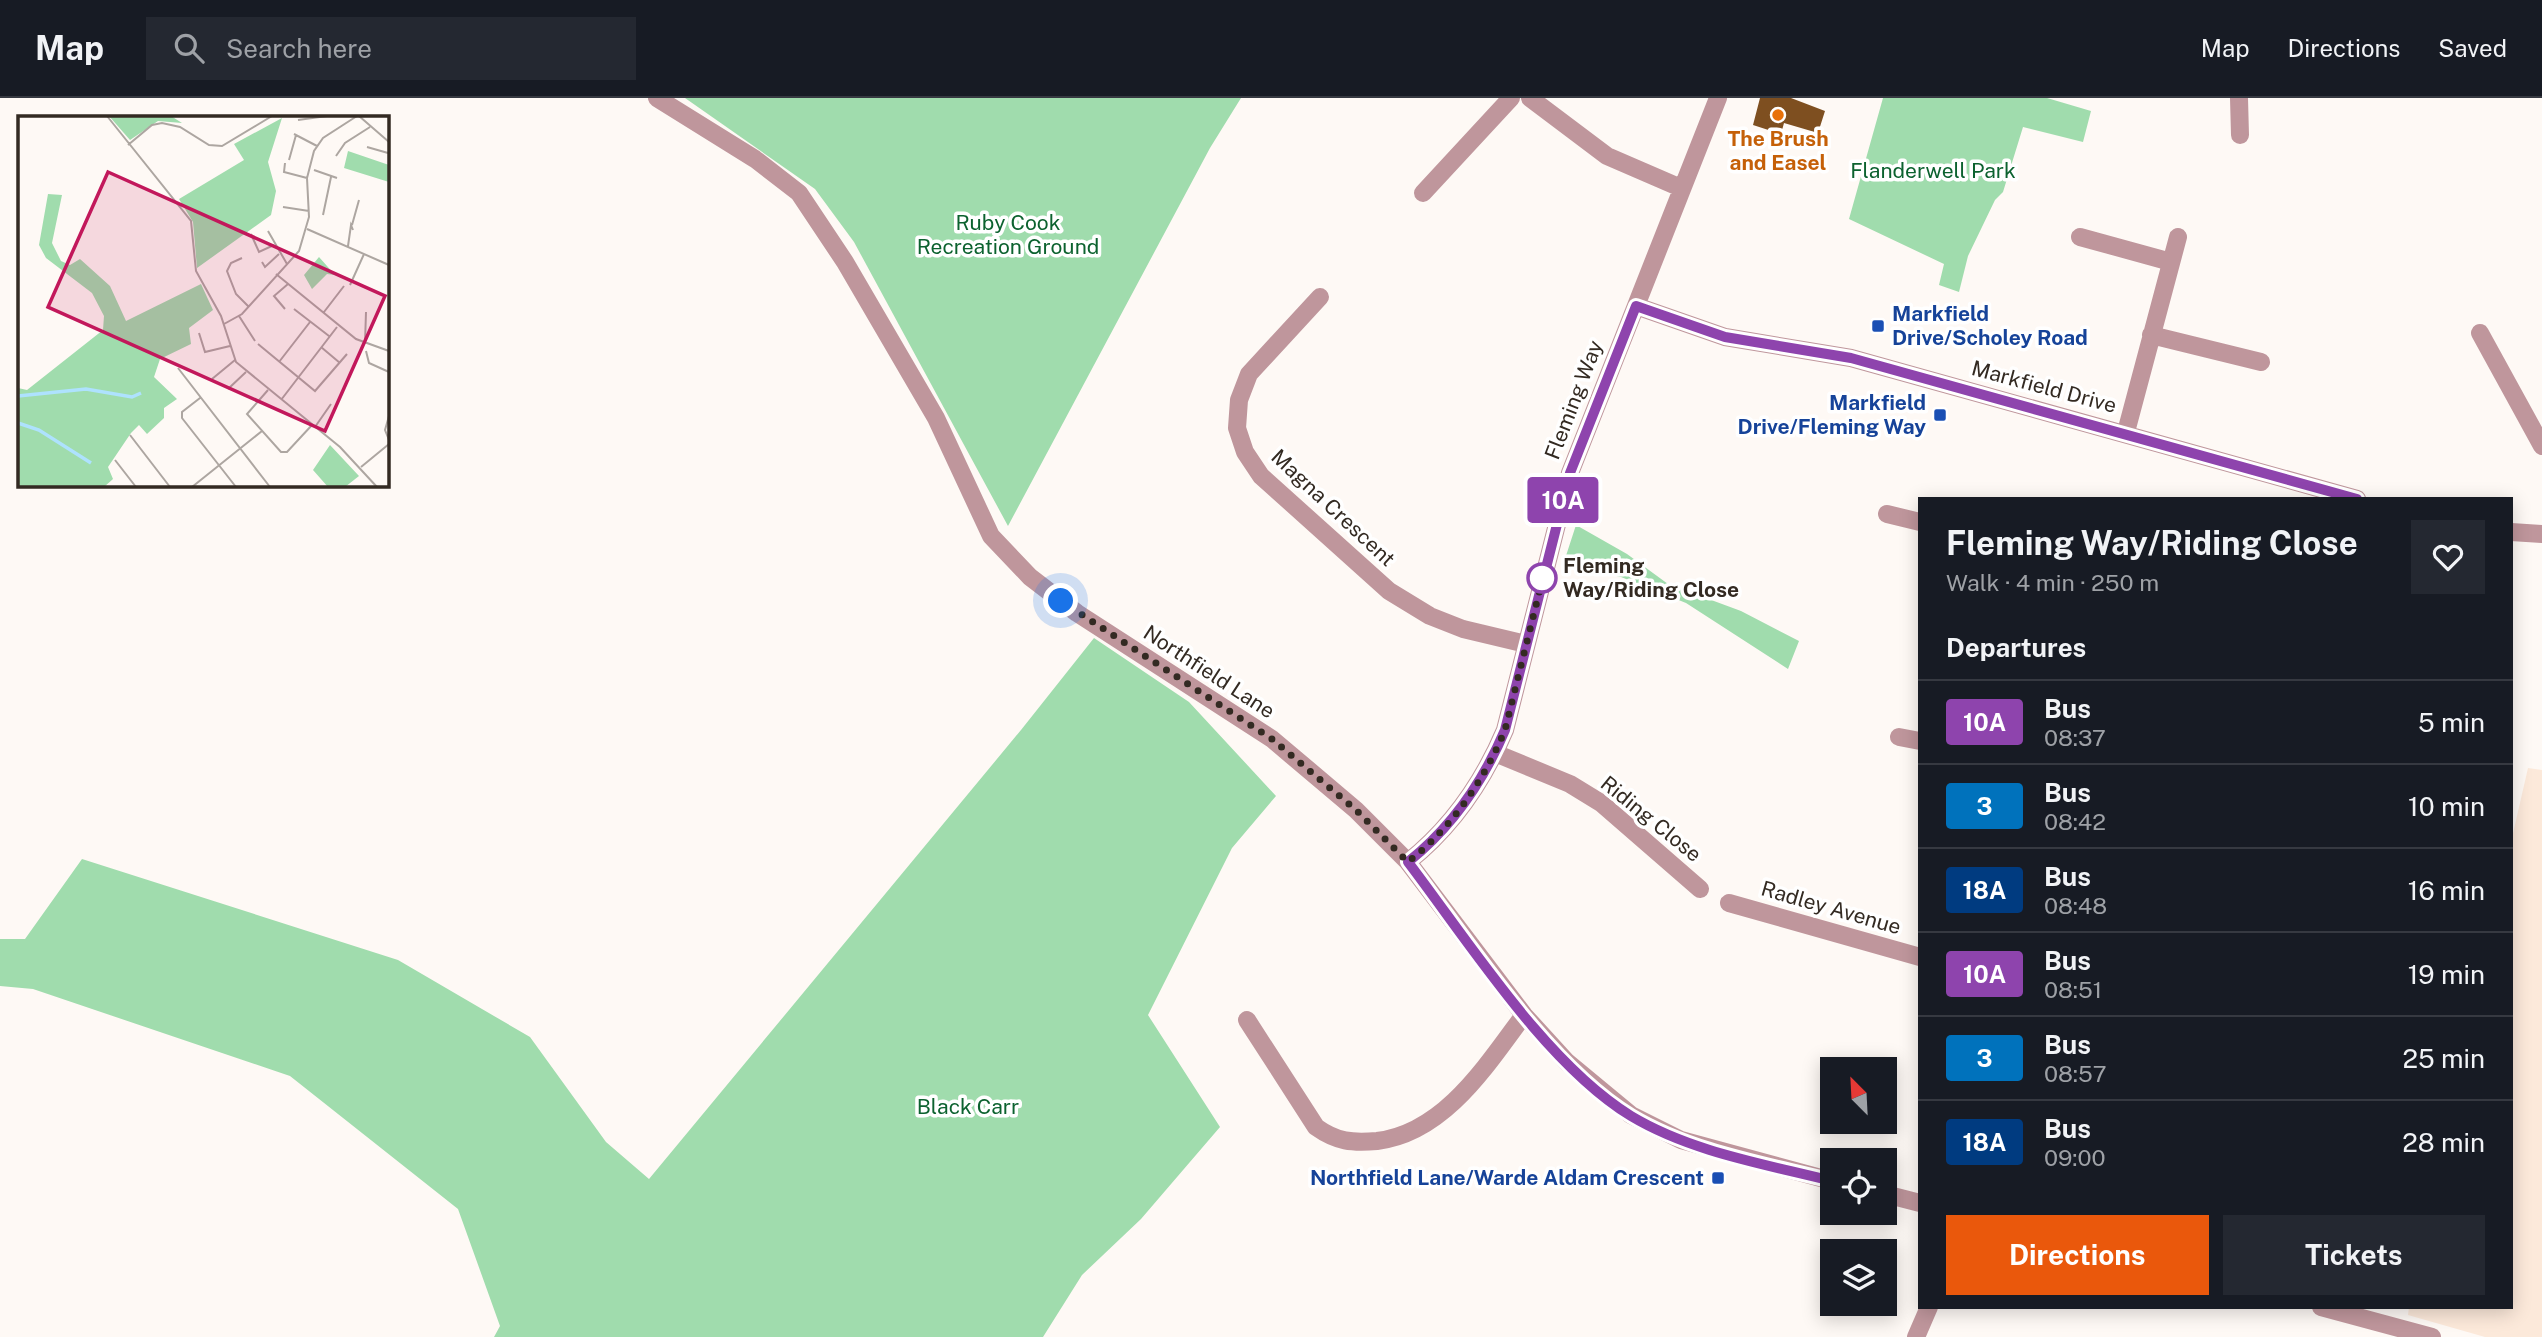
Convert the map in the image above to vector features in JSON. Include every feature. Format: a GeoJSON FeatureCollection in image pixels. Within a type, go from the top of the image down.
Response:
{"type":"FeatureCollection","features":[{"type":"Feature","properties":{"kind":"street","name":"Northfield Lane"},"geometry":{"type":"LineString","coordinates":[[657,98],[755,159],[799,193],[845,262],[936,418],[991,536],[1007,556],[1077,613],[1272,739],[1356,810],[1408,862],[1524,1015],[1567,1062],[1631,1115],[1681,1140],[1820,1178]]}},
{"type":"Feature","properties":{"kind":"street"},"geometry":{"type":"LineString","coordinates":[[1423,193],[1511,98]]}},
{"type":"Feature","properties":{"kind":"street"},"geometry":{"type":"LineString","coordinates":[[1530,98],[1607,156],[1681,188]]}},
{"type":"Feature","properties":{"kind":"street","name":"Fleming Way"},"geometry":{"type":"LineString","coordinates":[[1408,862],[1436,840],[1457,813],[1496,752],[1505,730],[1570,473],[1718,98]]}},
{"type":"Feature","properties":{"kind":"street"},"geometry":{"type":"LineString","coordinates":[[2239,98],[2239,135]]}},
{"type":"Feature","properties":{"kind":"street"},"geometry":{"type":"LineString","coordinates":[[2080,236],[2171,262]]}},
{"type":"Feature","properties":{"kind":"street"},"geometry":{"type":"LineString","coordinates":[[2126,432],[2178,237]]}},
{"type":"Feature","properties":{"kind":"street","name":"Magna Crescent"},"geometry":{"type":"LineString","coordinates":[[1320,297],[1250,374],[1239,400],[1238,410],[1237,428],[1245,452],[1261,477],[1389,592],[1430,616],[1464,629],[1525,644]]}},
{"type":"Feature","properties":{"kind":"street","name":"Markfield Drive"},"geometry":{"type":"LineString","coordinates":[[1636,306],[1725,337],[1851,358],[1903,375],[2126,432],[2350,497]]}},
{"type":"Feature","properties":{"kind":"street"},"geometry":{"type":"LineString","coordinates":[[2480,333],[2542,446]]}},
{"type":"Feature","properties":{"kind":"street"},"geometry":{"type":"LineString","coordinates":[[2151,335],[2261,362]]}},
{"type":"Feature","properties":{"kind":"street"},"geometry":{"type":"LineString","coordinates":[[1887,514],[1918,522]]}},
{"type":"Feature","properties":{"kind":"street"},"geometry":{"type":"LineString","coordinates":[[2513,532],[2542,534]]}},
{"type":"Feature","properties":{"kind":"street"},"geometry":{"type":"LineString","coordinates":[[1899,737],[1918,741]]}},
{"type":"Feature","properties":{"kind":"street","name":"Riding Close"},"geometry":{"type":"LineString","coordinates":[[1496,752],[1570,784],[1601,803],[1700,889]]}},
{"type":"Feature","properties":{"kind":"street","name":"Radley Avenue"},"geometry":{"type":"LineString","coordinates":[[1729,903],[1918,956]]}},
{"type":"Feature","properties":{"kind":"street"},"geometry":{"type":"LineString","coordinates":[[1247,1020],[1316,1126],[1333,1139],[1354,1143],[1412,1132],[1430,1121],[1485,1067],[1524,1015]]}},
{"type":"Feature","properties":{"kind":"street"},"geometry":{"type":"LineString","coordinates":[[1897,1197],[1918,1202]]}},
{"type":"Feature","properties":{"kind":"street"},"geometry":{"type":"LineString","coordinates":[[1916,1337],[1928,1309]]}},
{"type":"Feature","properties":{"kind":"street"},"geometry":{"type":"LineString","coordinates":[[2328,1309],[2427,1336]]}},
{"type":"Feature","properties":{"kind":"shaded area"},"geometry":{"type":"Polygon","coordinates":[[[2528,768],[2542,770],[2542,1337],[2485,1337],[2408,1315],[2409,1309],[2513,1309],[2513,833],[2528,768]]]}},
{"type":"Feature","properties":{"kind":"green space","name":"Ruby Cook Recreation Ground"},"geometry":{"type":"Polygon","coordinates":[[[685,98],[1241,98],[1210,148],[1008,526],[854,242],[815,189],[685,98]]]}},
{"type":"Feature","properties":{"kind":"green space","name":"Flanderwell Park"},"geometry":{"type":"Polygon","coordinates":[[[1883,98],[2047,98],[2091,111],[2083,142],[2023,127],[2003,192],[1995,200],[1968,256],[1959,292],[1939,285],[1944,264],[1849,219],[1883,98]]]}},
{"type":"Feature","properties":{"kind":"green space"},"geometry":{"type":"Polygon","coordinates":[[[1576,525],[1627,554],[1668,584],[1741,611],[1799,641],[1788,669],[1686,603],[1621,577],[1563,565],[1576,525]]]}},
{"type":"Feature","properties":{"kind":"green space","name":"Black Carr"},"geometry":{"type":"Polygon","coordinates":[[[1094,638],[1189,702],[1276,796],[1232,848],[1148,1015],[1220,1127],[1141,1219],[1082,1275],[1043,1337],[494,1337],[500,1326],[458,1209],[290,1076],[33,989],[0,986],[0,939],[25,939],[82,859],[398,960],[530,1037],[606,1142],[649,1179],[1094,638]]]}},
{"type":"Feature","properties":{"kind":"building"},"geometry":{"type":"Polygon","coordinates":[[[1760,98],[1791,98],[1825,111],[1818,133],[1784,123],[1781,134],[1753,125],[1760,98]]]}},
{"type":"Feature","properties":{"kind":"bus line","name":"10A"},"geometry":{"type":"LineString","coordinates":[[1820,1178],[1681,1140],[1631,1115],[1600,1092],[1567,1062],[1524,1015],[1408,862],[1436,840],[1457,813],[1496,752],[1505,730],[1570,473],[1636,306],[1725,337],[1851,358],[1903,375],[2150,439],[2350,497]]}},
{"type":"Feature","properties":{"kind":"place","name":"The Brush and Easel"},"geometry":{"type":"Point","coordinates":[1778,115]}},
{"type":"Feature","properties":{"kind":"place","name":"Markfield Drive/Scholey Road"},"geometry":{"type":"Point","coordinates":[1878,326]}},
{"type":"Feature","properties":{"kind":"place","name":"Markfield Drive/Fleming Way"},"geometry":{"type":"Point","coordinates":[1940,415]}},
{"type":"Feature","properties":{"kind":"place","name":"Fleming Way/Riding Close"},"geometry":{"type":"Point","coordinates":[1542,578]}},
{"type":"Feature","properties":{"kind":"place","name":"Northfield Lane/Warde Aldam Crescent"},"geometry":{"type":"Point","coordinates":[1718,1178]}},
{"type":"Feature","properties":{"kind":"route"},"geometry":{"type":"LineString","coordinates":[[1061,601],[1272,739],[1356,810],[1408,862],[1436,840],[1457,813],[1496,752],[1505,730],[1546,565],[1542,578]]}}]}
